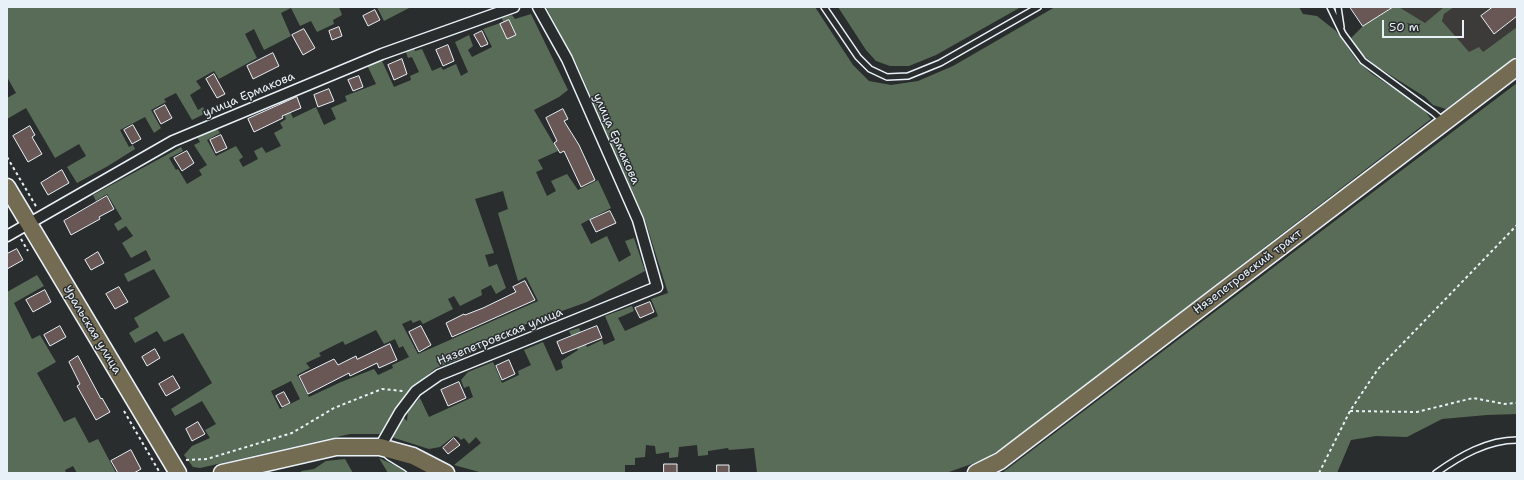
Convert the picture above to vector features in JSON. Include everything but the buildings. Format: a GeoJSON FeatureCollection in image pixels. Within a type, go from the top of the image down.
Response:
{"type":"FeatureCollection","features":[{"type":"Feature","properties":{"kind":"main road","name":"Нязепетровский тракт"},"geometry":{"type":"LineString","coordinates":[[976,473],[1000,461],[1517,67]]}},
{"type":"Feature","properties":{"kind":"main road","name":"Уральская улица"},"geometry":{"type":"LineString","coordinates":[[7,187],[36,220],[174,467]]}},
{"type":"Feature","properties":{"kind":"main road"},"geometry":{"type":"LineString","coordinates":[[222,473],[336,447],[380,447],[413,456],[446,473]]}},
{"type":"Feature","properties":{"kind":"street","name":"улица Ермакова"},"geometry":{"type":"LineString","coordinates":[[7,236],[173,141],[382,54],[514,7]]}},
{"type":"Feature","properties":{"kind":"street","name":"улица Ермакова"},"geometry":{"type":"LineString","coordinates":[[538,7],[567,59],[638,220],[658,287]]}},
{"type":"Feature","properties":{"kind":"street","name":"Нязепетровская улица"},"geometry":{"type":"LineString","coordinates":[[380,447],[400,412],[416,391],[439,375],[658,287]]}},
{"type":"Feature","properties":{"kind":"street"},"geometry":{"type":"LineString","coordinates":[[380,447],[409,464],[420,473]]}},
{"type":"Feature","properties":{"kind":"lane"},"geometry":{"type":"LineString","coordinates":[[824,7],[858,57],[870,70],[887,77],[908,76],[940,64],[1038,7]]}},
{"type":"Feature","properties":{"kind":"lane"},"geometry":{"type":"LineString","coordinates":[[1330,7],[1342,34],[1363,61],[1434,112],[1444,122]]}},
{"type":"Feature","properties":{"kind":"lane"},"geometry":{"type":"LineString","coordinates":[[1338,7],[1342,34]]}},
{"type":"Feature","properties":{"kind":"lane"},"geometry":{"type":"LineString","coordinates":[[1436,473],[1456,459],[1481,447],[1507,440],[1517,440]]}},
{"type":"Feature","properties":{"kind":"path"},"geometry":{"type":"LineString","coordinates":[[7,157],[36,220]]}},
{"type":"Feature","properties":{"kind":"path"},"geometry":{"type":"LineString","coordinates":[[1319,473],[1350,411],[1378,369],[1517,225]]}},
{"type":"Feature","properties":{"kind":"path"},"geometry":{"type":"LineString","coordinates":[[174,467],[207,459],[292,433],[334,408],[382,389],[416,391]]}},
{"type":"Feature","properties":{"kind":"path"},"geometry":{"type":"LineString","coordinates":[[1350,411],[1417,412],[1473,398],[1505,404],[1517,403]]}},
{"type":"Feature","properties":{"kind":"shaded area"},"geometry":{"type":"Polygon","coordinates":[[[1399,7],[1444,7],[1425,23],[1399,7]]]}},
{"type":"Feature","properties":{"kind":"shaded area"},"geometry":{"type":"Polygon","coordinates":[[[1454,7],[1517,7],[1517,27],[1483,52],[1469,53],[1442,21],[1444,14],[1454,7]]]}},
{"type":"Feature","properties":{"kind":"green space"},"geometry":{"type":"Polygon","coordinates":[[[7,7],[339,7],[342,15],[333,20],[334,24],[317,32],[311,21],[300,26],[291,8],[281,13],[291,36],[264,50],[254,29],[245,34],[257,58],[219,79],[214,71],[196,81],[201,88],[190,95],[198,110],[203,107],[206,113],[192,120],[176,93],[164,99],[166,102],[151,110],[161,128],[154,133],[145,117],[120,130],[129,147],[133,145],[135,149],[77,183],[67,167],[86,156],[79,144],[55,158],[26,108],[7,119],[7,98],[16,93],[7,77],[7,7]]]}},
{"type":"Feature","properties":{"kind":"green space"},"geometry":{"type":"Polygon","coordinates":[[[377,7],[411,7],[384,21],[377,7]]]}},
{"type":"Feature","properties":{"kind":"green space"},"geometry":{"type":"Polygon","coordinates":[[[546,7],[815,7],[853,65],[869,81],[891,85],[918,81],[953,66],[1055,7],[1299,7],[1303,14],[1317,16],[1336,31],[1357,61],[1372,74],[1422,107],[1431,119],[1010,443],[983,460],[946,473],[757,473],[754,448],[729,450],[728,448],[708,451],[708,455],[698,456],[697,445],[679,447],[678,457],[669,458],[669,452],[656,454],[655,446],[646,445],[645,457],[635,458],[635,465],[625,465],[625,473],[483,473],[454,465],[481,443],[476,437],[469,444],[464,438],[461,440],[454,436],[440,447],[429,449],[382,434],[350,434],[200,468],[193,467],[184,455],[192,446],[210,438],[205,430],[216,424],[202,401],[175,416],[171,409],[212,383],[183,333],[164,342],[157,331],[135,343],[129,333],[139,327],[134,318],[170,297],[154,269],[128,282],[124,274],[151,260],[146,250],[131,258],[122,243],[133,236],[126,226],[118,231],[114,224],[122,219],[107,194],[96,201],[93,195],[181,147],[183,151],[169,158],[187,184],[202,175],[199,170],[207,165],[194,145],[200,142],[197,137],[216,127],[220,133],[207,140],[216,156],[236,146],[243,157],[239,160],[243,167],[258,159],[254,151],[262,147],[266,153],[281,146],[274,133],[283,128],[280,123],[286,119],[278,102],[285,100],[293,118],[316,107],[324,125],[336,119],[331,108],[347,101],[345,96],[376,84],[367,65],[382,61],[394,87],[411,80],[410,76],[419,72],[412,57],[408,58],[406,52],[414,48],[415,51],[422,49],[432,71],[441,67],[443,70],[456,64],[461,76],[468,72],[455,42],[469,35],[473,46],[468,50],[472,57],[492,47],[483,29],[503,22],[502,18],[512,15],[515,19],[531,14],[568,90],[559,97],[534,110],[558,151],[538,160],[543,169],[536,172],[547,196],[556,191],[551,181],[567,174],[578,190],[598,180],[611,208],[581,224],[591,244],[607,236],[619,262],[631,255],[625,241],[634,238],[645,271],[587,302],[526,324],[459,359],[436,368],[415,385],[406,395],[397,411],[407,421],[408,411],[420,398],[429,417],[473,397],[469,386],[464,388],[461,380],[468,372],[493,362],[502,383],[519,375],[518,371],[531,365],[524,350],[543,342],[556,371],[563,368],[561,361],[578,350],[569,331],[579,328],[587,347],[602,340],[604,345],[615,340],[605,316],[632,306],[634,311],[618,318],[625,331],[658,316],[651,299],[668,293],[645,220],[577,65],[546,7]],[[503,191],[475,199],[494,253],[485,255],[489,267],[497,264],[506,288],[496,294],[491,285],[481,290],[482,295],[460,306],[454,296],[448,299],[453,309],[423,324],[420,320],[413,323],[411,320],[402,324],[418,354],[538,301],[526,277],[518,281],[498,213],[508,209],[503,191]],[[376,330],[345,345],[343,341],[319,353],[321,356],[306,363],[310,368],[297,375],[309,397],[374,369],[378,375],[393,368],[392,365],[409,357],[403,346],[399,348],[395,339],[384,344],[376,330]],[[291,381],[271,391],[280,409],[300,399],[291,381]]]}},
{"type":"Feature","properties":{"kind":"green space"},"geometry":{"type":"Polygon","coordinates":[[[838,7],[1021,7],[936,55],[909,66],[890,66],[876,61],[866,50],[838,7]]]}},
{"type":"Feature","properties":{"kind":"green space"},"geometry":{"type":"Polygon","coordinates":[[[1393,7],[1399,7],[1425,23],[1444,7],[1454,7],[1444,14],[1442,21],[1469,52],[1479,47],[1483,52],[1517,27],[1517,56],[1446,109],[1433,105],[1425,97],[1376,66],[1362,54],[1351,38],[1363,26],[1393,7]]]}},
{"type":"Feature","properties":{"kind":"green space"},"geometry":{"type":"Polygon","coordinates":[[[1517,83],[1517,414],[1442,419],[1407,437],[1376,436],[1351,440],[1337,473],[1002,473],[1517,83]]]}},
{"type":"Feature","properties":{"kind":"green space"},"geometry":{"type":"Polygon","coordinates":[[[37,275],[44,286],[14,303],[32,339],[40,335],[56,362],[37,373],[64,422],[75,417],[89,443],[98,439],[116,473],[77,473],[73,466],[65,470],[66,473],[7,473],[7,292],[37,275]]]}},
{"type":"Feature","properties":{"kind":"green space"},"geometry":{"type":"Polygon","coordinates":[[[379,458],[394,465],[407,473],[388,473],[379,458]]]}},
{"type":"Feature","properties":{"kind":"green space"},"geometry":{"type":"Polygon","coordinates":[[[345,459],[353,473],[299,473],[314,469],[326,461],[345,459]]]}}]}
